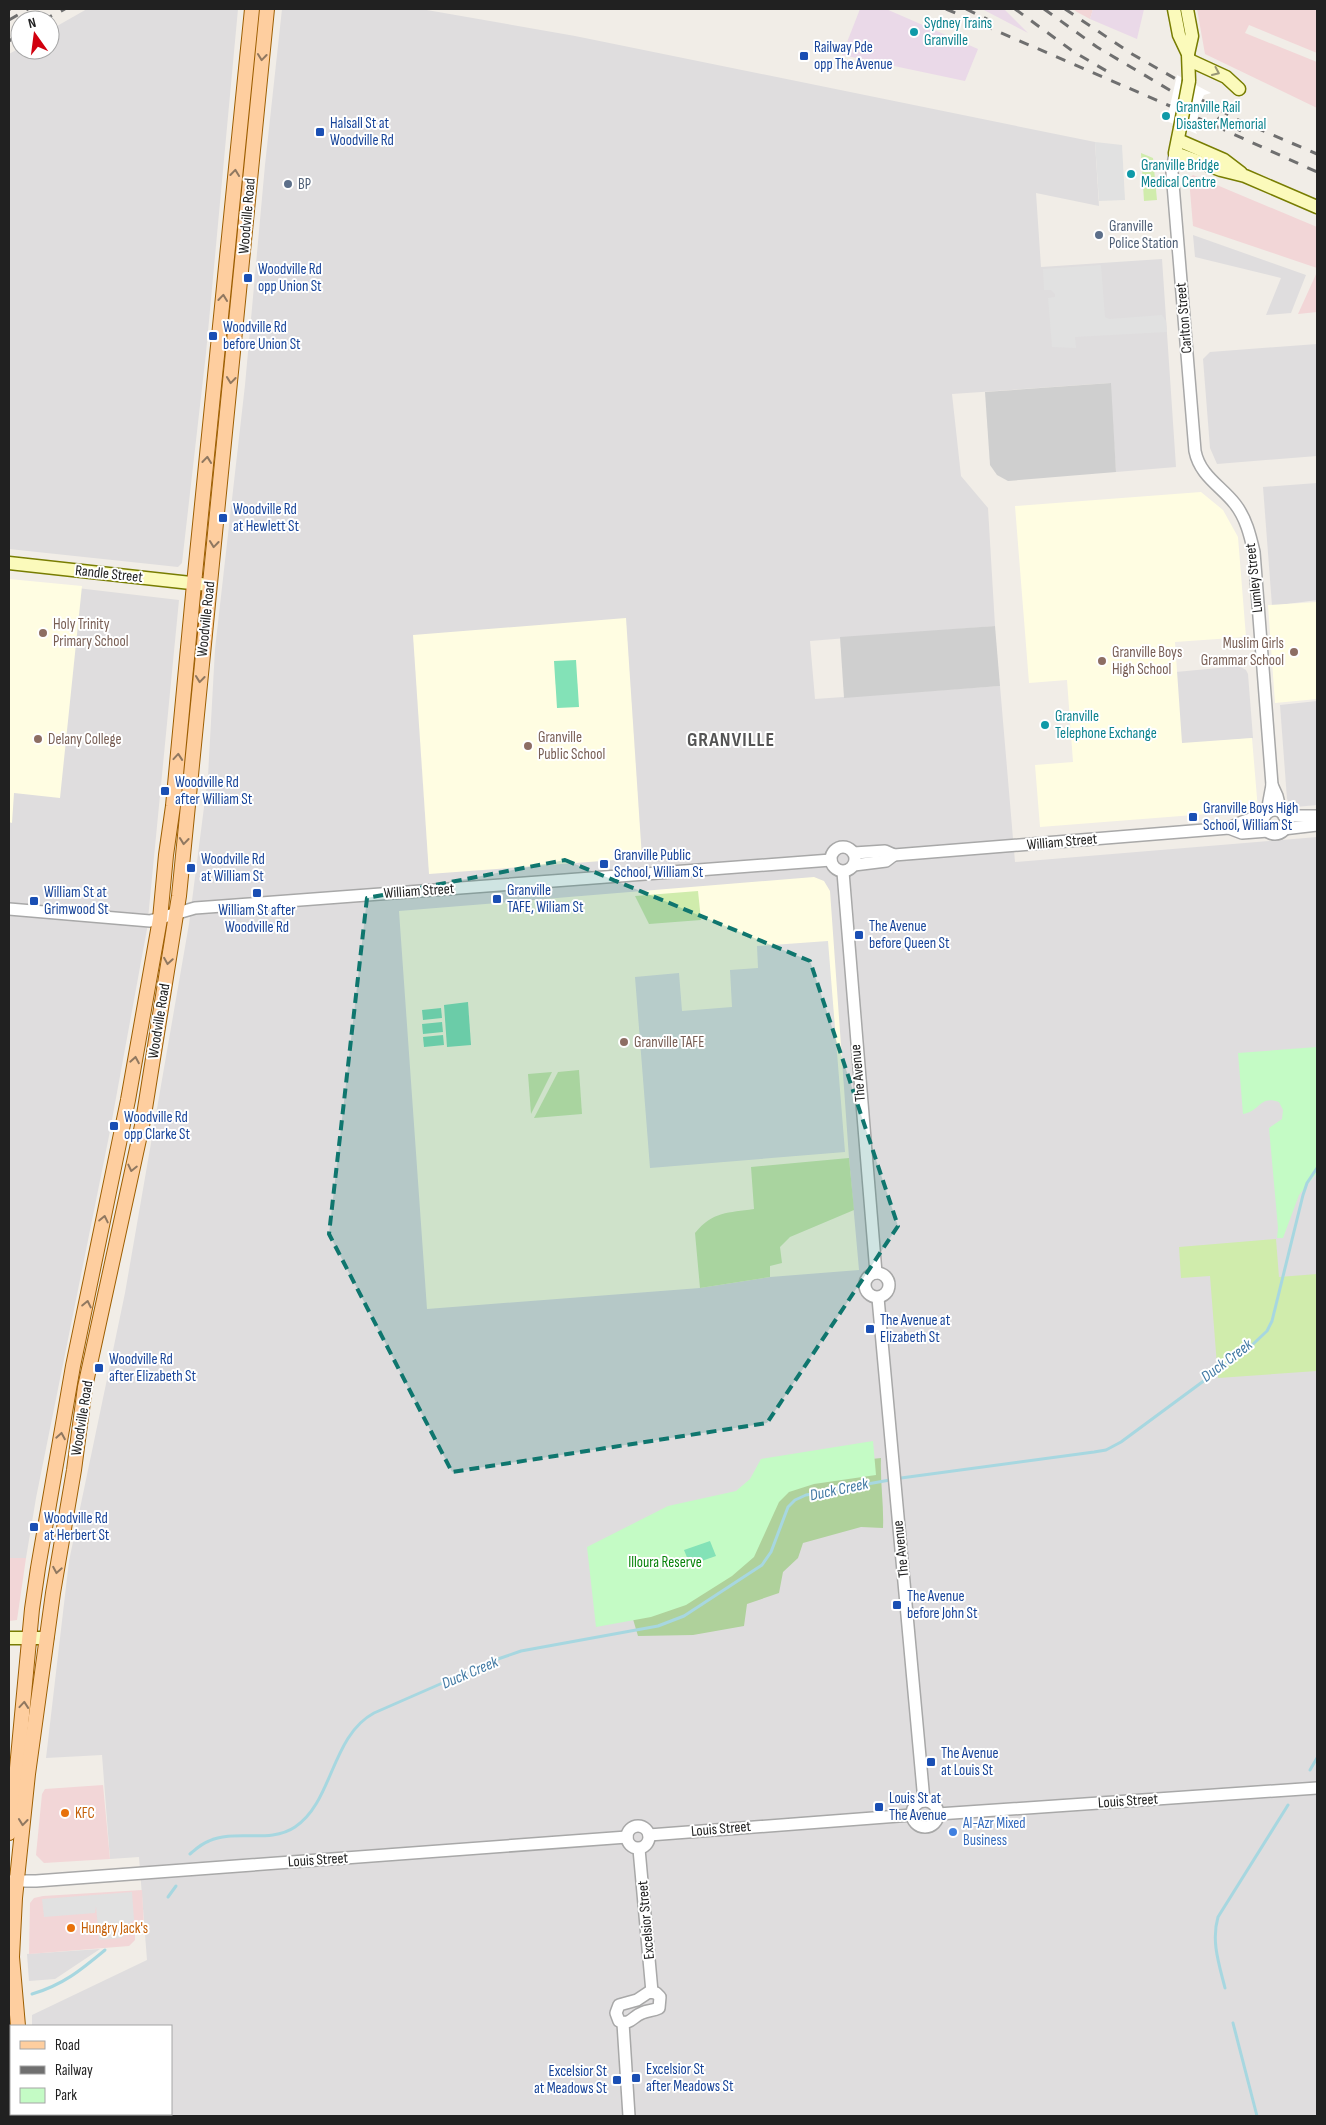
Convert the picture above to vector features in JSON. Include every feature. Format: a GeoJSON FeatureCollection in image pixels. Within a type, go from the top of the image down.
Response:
{"type":"FeatureCollection","features":[{"type":"Feature","properties":{"kind":"main road","name":"Woodville Road"},"geometry":{"type":"LineString","coordinates":[[9,1833],[38,1568],[73,1366],[128,1100],[160,919],[166,855],[174,806],[194,584],[252,9]]}},
{"type":"Feature","properties":{"kind":"main road","name":"Woodville Road"},"geometry":{"type":"LineString","coordinates":[[18,2025],[12,1935],[13,1881],[85,1386],[142,1121],[176,913],[267,9]]}},
{"type":"Feature","properties":{"kind":"main road"},"geometry":{"type":"LineString","coordinates":[[1174,9],[1179,35],[1189,57],[1226,76],[1239,89]]}},
{"type":"Feature","properties":{"kind":"main road"},"geometry":{"type":"LineString","coordinates":[[1187,9],[1192,36],[1189,57],[1189,81],[1178,140],[1224,160],[1245,176],[1317,207]]}},
{"type":"Feature","properties":{"kind":"main road","name":"Randle Street"},"geometry":{"type":"LineString","coordinates":[[9,563],[209,585]]}},
{"type":"Feature","properties":{"kind":"main road"},"geometry":{"type":"LineString","coordinates":[[9,1638],[47,1638]]}},
{"type":"Feature","properties":{"kind":"street","name":"Carlton Street"},"geometry":{"type":"LineString","coordinates":[[1178,140],[1172,172],[1195,451],[1200,465],[1209,478],[1229,496]]}},
{"type":"Feature","properties":{"kind":"street","name":"Lumley Street"},"geometry":{"type":"LineString","coordinates":[[1229,496],[1243,515],[1254,552],[1272,785],[1266,814]]}},
{"type":"Feature","properties":{"kind":"street","name":"Lumley Street"},"geometry":{"type":"LineString","coordinates":[[1272,785],[1283,814]]}},
{"type":"Feature","properties":{"kind":"street"},"geometry":{"type":"LineString","coordinates":[[1317,816],[1283,814],[1275,810],[1266,814],[1263,822],[1268,831],[1275,833],[1317,825]]}},
{"type":"Feature","properties":{"kind":"street","name":"William Street"},"geometry":{"type":"LineString","coordinates":[[854,865],[886,860],[894,855],[1229,828],[1266,814]]}},
{"type":"Feature","properties":{"kind":"street"},"geometry":{"type":"LineString","coordinates":[[1283,814],[1286,824],[1283,830]]}},
{"type":"Feature","properties":{"kind":"street","name":"William Street"},"geometry":{"type":"LineString","coordinates":[[1229,828],[1242,832],[1268,831]]}},
{"type":"Feature","properties":{"kind":"street"},"geometry":{"type":"LineString","coordinates":[[838,848],[847,848],[854,853],[854,865],[848,871],[836,870],[831,860],[833,853],[838,848]]}},
{"type":"Feature","properties":{"kind":"street","name":"William Street"},"geometry":{"type":"LineString","coordinates":[[854,853],[885,851],[894,855]]}},
{"type":"Feature","properties":{"kind":"street","name":"William Street"},"geometry":{"type":"LineString","coordinates":[[9,909],[150,921],[206,907],[831,860]]}},
{"type":"Feature","properties":{"kind":"street","name":"The Avenue"},"geometry":{"type":"LineString","coordinates":[[843,872],[876,1273]]}},
{"type":"Feature","properties":{"kind":"street"},"geometry":{"type":"LineString","coordinates":[[876,1273],[884,1275],[890,1284],[888,1292],[878,1298],[868,1293],[865,1286],[869,1276],[876,1273]]}},
{"type":"Feature","properties":{"kind":"street","name":"The Avenue"},"geometry":{"type":"LineString","coordinates":[[878,1298],[924,1801]]}},
{"type":"Feature","properties":{"kind":"street","name":"Louis Street"},"geometry":{"type":"LineString","coordinates":[[938,1814],[1317,1788]]}},
{"type":"Feature","properties":{"kind":"street"},"geometry":{"type":"LineString","coordinates":[[924,1801],[932,1803],[938,1814],[934,1824],[926,1827],[918,1825],[912,1815],[914,1807],[924,1801]]}},
{"type":"Feature","properties":{"kind":"street","name":"Louis Street"},"geometry":{"type":"LineString","coordinates":[[650,1835],[912,1815]]}},
{"type":"Feature","properties":{"kind":"street"},"geometry":{"type":"LineString","coordinates":[[636,1826],[643,1827],[650,1835],[647,1844],[639,1849],[630,1846],[626,1837],[628,1831],[636,1826]]}},
{"type":"Feature","properties":{"kind":"street","name":"Louis Street"},"geometry":{"type":"LineString","coordinates":[[13,1881],[626,1837]]}},
{"type":"Feature","properties":{"kind":"street","name":"Excelsior Street"},"geometry":{"type":"LineString","coordinates":[[623,2023],[632,2021],[643,2012],[659,2008],[660,1997],[652,1992],[639,1849]]}},
{"type":"Feature","properties":{"kind":"street"},"geometry":{"type":"LineString","coordinates":[[629,2116],[623,2023],[616,2016],[616,2010],[619,2005],[638,2000],[646,1993],[652,1992]]}},
{"type":"Feature","properties":{"kind":"highlighted area"},"geometry":{"type":"Polygon","coordinates":[[[565,860],[810,961],[898,1226],[767,1423],[452,1472],[329,1234],[367,898],[565,860]]]}},
{"type":"Feature","properties":{"kind":"shaded area"},"geometry":{"type":"Polygon","coordinates":[[[87,9],[238,9],[206,353],[182,563],[178,567],[9,549],[9,54],[10,60],[60,60],[60,24],[87,9]]]}},
{"type":"Feature","properties":{"kind":"shaded area"},"geometry":{"type":"Polygon","coordinates":[[[282,9],[421,9],[575,36],[1095,142],[1099,206],[1036,193],[1041,267],[1162,259],[1176,467],[1116,472],[1110,383],[952,394],[961,476],[988,508],[995,626],[810,641],[815,699],[1000,686],[1015,862],[1317,837],[1317,2116],[39,2116],[172,2115],[172,2025],[32,2025],[32,2015],[147,1960],[139,1857],[110,1859],[102,1755],[46,1758],[69,1561],[125,1293],[189,924],[208,776],[215,649],[245,385],[265,165],[282,9]]]}},
{"type":"Feature","properties":{"kind":"shaded area"},"geometry":{"type":"Polygon","coordinates":[[[860,9],[886,9],[978,49],[965,81],[842,55],[860,9]]]}},
{"type":"Feature","properties":{"kind":"shaded area"},"geometry":{"type":"Polygon","coordinates":[[[982,9],[1004,9],[1028,33],[982,9]]]}},
{"type":"Feature","properties":{"kind":"shaded area"},"geometry":{"type":"Polygon","coordinates":[[[1073,9],[1093,9],[1090,19],[1073,9]]]}},
{"type":"Feature","properties":{"kind":"shaded area"},"geometry":{"type":"Polygon","coordinates":[[[1093,9],[1144,9],[1137,39],[1090,19],[1093,9]]]}},
{"type":"Feature","properties":{"kind":"shaded area"},"geometry":{"type":"Polygon","coordinates":[[[1197,9],[1317,9],[1317,53],[1249,25],[1245,33],[1317,62],[1317,108],[1205,54],[1197,9]]]}},
{"type":"Feature","properties":{"kind":"shaded area"},"geometry":{"type":"Polygon","coordinates":[[[1095,142],[1122,145],[1125,200],[1099,201],[1095,142]]]}},
{"type":"Feature","properties":{"kind":"shaded area"},"geometry":{"type":"Polygon","coordinates":[[[1193,175],[1317,227],[1317,268],[1193,226],[1189,179],[1193,175]]]}},
{"type":"Feature","properties":{"kind":"shaded area"},"geometry":{"type":"Polygon","coordinates":[[[1193,235],[1306,275],[1291,313],[1266,315],[1281,278],[1195,257],[1193,235]]]}},
{"type":"Feature","properties":{"kind":"shaded area"},"geometry":{"type":"Polygon","coordinates":[[[1101,265],[1105,317],[1109,319],[1162,315],[1166,321],[1167,332],[1075,337],[1076,348],[1052,347],[1048,298],[1055,297],[1055,294],[1051,290],[1044,290],[1043,269],[1101,265]]]}},
{"type":"Feature","properties":{"kind":"shaded area"},"geometry":{"type":"Polygon","coordinates":[[[1317,272],[1317,312],[1298,314],[1317,272]]]}},
{"type":"Feature","properties":{"kind":"shaded area"},"geometry":{"type":"Polygon","coordinates":[[[1317,344],[1317,456],[1217,464],[1210,448],[1203,359],[1210,352],[1317,344]]]}},
{"type":"Feature","properties":{"kind":"shaded area"},"geometry":{"type":"Polygon","coordinates":[[[1111,383],[1116,472],[1008,481],[997,475],[990,465],[985,392],[1111,383]]]}},
{"type":"Feature","properties":{"kind":"shaded area"},"geometry":{"type":"Polygon","coordinates":[[[1317,483],[1317,600],[1272,606],[1263,487],[1317,483]]]}},
{"type":"Feature","properties":{"kind":"shaded area","name":"Granville Boys High School"},"geometry":{"type":"Polygon","coordinates":[[[1201,492],[1223,510],[1238,537],[1246,637],[1175,642],[1182,743],[1252,738],[1258,810],[1040,827],[1035,765],[1073,762],[1067,680],[1029,683],[1015,506],[1201,492]]]}},
{"type":"Feature","properties":{"kind":"shaded area"},"geometry":{"type":"Polygon","coordinates":[[[9,579],[82,586],[60,798],[14,793],[12,823],[9,822],[9,579]]]}},
{"type":"Feature","properties":{"kind":"shaded area"},"geometry":{"type":"Polygon","coordinates":[[[9,580],[179,600],[147,929],[109,1136],[36,1498],[26,1558],[9,1558],[9,580]]]}},
{"type":"Feature","properties":{"kind":"shaded area","name":"Muslim Girls Grammar School"},"geometry":{"type":"Polygon","coordinates":[[[1317,602],[1317,699],[1275,703],[1268,605],[1317,602]]]}},
{"type":"Feature","properties":{"kind":"shaded area","name":"Granville Public School"},"geometry":{"type":"Polygon","coordinates":[[[626,618],[642,858],[429,874],[413,635],[626,618]]]}},
{"type":"Feature","properties":{"kind":"shaded area"},"geometry":{"type":"Polygon","coordinates":[[[995,626],[1000,686],[844,698],[840,637],[995,626]]]}},
{"type":"Feature","properties":{"kind":"shaded area"},"geometry":{"type":"Polygon","coordinates":[[[1239,666],[1246,670],[1248,674],[1253,738],[1181,744],[1176,672],[1239,666]]]}},
{"type":"Feature","properties":{"kind":"shaded area"},"geometry":{"type":"Polygon","coordinates":[[[1317,701],[1317,805],[1296,807],[1290,804],[1287,799],[1280,705],[1317,701]]]}},
{"type":"Feature","properties":{"kind":"shaded area","name":"Granville TAFE"},"geometry":{"type":"Polygon","coordinates":[[[814,877],[824,881],[830,891],[859,1270],[770,1277],[700,1288],[427,1309],[399,911],[814,877]]]}},
{"type":"Feature","properties":{"kind":"shaded area"},"geometry":{"type":"Polygon","coordinates":[[[828,941],[845,1152],[650,1168],[635,977],[679,973],[682,1011],[732,1007],[730,970],[758,968],[757,946],[828,941]]]}},
{"type":"Feature","properties":{"kind":"shaded area"},"geometry":{"type":"Polygon","coordinates":[[[9,1558],[26,1558],[17,1620],[9,1621],[9,1558]]]}},
{"type":"Feature","properties":{"kind":"shaded area"},"geometry":{"type":"Polygon","coordinates":[[[103,1785],[110,1859],[44,1863],[36,1855],[42,1794],[45,1789],[103,1785]]]}},
{"type":"Feature","properties":{"kind":"shaded area"},"geometry":{"type":"Polygon","coordinates":[[[142,1890],[144,1926],[135,1932],[135,1940],[129,1946],[29,1954],[30,1903],[34,1898],[142,1890]]]}},
{"type":"Feature","properties":{"kind":"shaded area"},"geometry":{"type":"Polygon","coordinates":[[[132,1892],[134,1920],[123,1928],[124,1936],[121,1938],[99,1940],[96,1906],[95,1913],[44,1917],[42,1899],[132,1892]]]}},
{"type":"Feature","properties":{"kind":"shaded area"},"geometry":{"type":"Polygon","coordinates":[[[100,1949],[55,1979],[29,1981],[27,1954],[100,1949]]]}},
{"type":"Feature","properties":{"kind":"green space"},"geometry":{"type":"Polygon","coordinates":[[[1141,153],[1153,158],[1157,200],[1144,201],[1141,153]]]}},
{"type":"Feature","properties":{"kind":"green space"},"geometry":{"type":"Polygon","coordinates":[[[576,660],[579,707],[557,708],[554,661],[576,660]]]}},
{"type":"Feature","properties":{"kind":"green space"},"geometry":{"type":"Polygon","coordinates":[[[698,891],[701,920],[649,924],[635,896],[698,891]]]}},
{"type":"Feature","properties":{"kind":"green space"},"geometry":{"type":"Polygon","coordinates":[[[468,1002],[471,1045],[447,1047],[444,1005],[468,1002]]]}},
{"type":"Feature","properties":{"kind":"green space"},"geometry":{"type":"Polygon","coordinates":[[[441,1008],[442,1018],[423,1020],[422,1010],[441,1008]]]}},
{"type":"Feature","properties":{"kind":"green space"},"geometry":{"type":"Polygon","coordinates":[[[442,1022],[443,1032],[423,1034],[422,1024],[442,1022]]]}},
{"type":"Feature","properties":{"kind":"green space"},"geometry":{"type":"Polygon","coordinates":[[[443,1035],[444,1045],[424,1047],[423,1037],[443,1035]]]}},
{"type":"Feature","properties":{"kind":"green space"},"geometry":{"type":"Polygon","coordinates":[[[1317,1047],[1317,1173],[1299,1195],[1283,1238],[1277,1238],[1278,1228],[1269,1128],[1282,1119],[1283,1110],[1279,1102],[1272,1100],[1263,1102],[1249,1113],[1243,1114],[1238,1053],[1317,1047]]]}},
{"type":"Feature","properties":{"kind":"green space"},"geometry":{"type":"Polygon","coordinates":[[[579,1070],[582,1114],[534,1118],[558,1072],[579,1070]]]}},
{"type":"Feature","properties":{"kind":"green space"},"geometry":{"type":"Polygon","coordinates":[[[552,1072],[531,1114],[528,1074],[552,1072]]]}},
{"type":"Feature","properties":{"kind":"green space"},"geometry":{"type":"Polygon","coordinates":[[[849,1158],[854,1210],[790,1237],[780,1247],[782,1263],[770,1266],[770,1277],[700,1288],[695,1233],[708,1221],[721,1214],[754,1209],[751,1167],[849,1158]]]}},
{"type":"Feature","properties":{"kind":"green space"},"geometry":{"type":"Polygon","coordinates":[[[1276,1239],[1279,1277],[1317,1274],[1317,1371],[1218,1378],[1210,1276],[1181,1278],[1179,1247],[1276,1239]]]}},
{"type":"Feature","properties":{"kind":"green space","name":"Illoura Reserve"},"geometry":{"type":"Polygon","coordinates":[[[873,1441],[876,1475],[814,1484],[789,1492],[779,1502],[754,1557],[732,1576],[686,1605],[651,1617],[596,1627],[587,1547],[668,1506],[736,1491],[750,1479],[761,1459],[873,1441]]]}},
{"type":"Feature","properties":{"kind":"green space"},"geometry":{"type":"Polygon","coordinates":[[[881,1458],[883,1528],[861,1527],[803,1543],[798,1558],[783,1572],[779,1593],[747,1604],[744,1626],[693,1635],[638,1636],[630,1609],[795,1479],[853,1461],[881,1458]]]}},
{"type":"Feature","properties":{"kind":"green space"},"geometry":{"type":"Polygon","coordinates":[[[710,1541],[716,1556],[690,1565],[684,1550],[710,1541]]]}},
{"type":"Feature","properties":{"kind":"pier"},"geometry":{"type":"Polygon","coordinates":[[[1177,75],[1211,93],[1204,95],[1201,102],[1195,130],[1197,134],[1162,119],[1168,115],[1177,75]]]}},
{"type":"Feature","properties":{"kind":"waterway","name":"Duck Creek"},"geometry":{"type":"LineString","coordinates":[[190,1854],[209,1841],[219,1838],[275,1835],[295,1827],[308,1816],[317,1802],[349,1737],[360,1723],[374,1713],[495,1660],[521,1651],[658,1626],[684,1616],[762,1565],[771,1552],[788,1507],[795,1500],[806,1495],[901,1478],[1106,1450],[1121,1442],[1251,1346],[1267,1331],[1272,1321],[1303,1195],[1307,1183],[1317,1168]]}},
{"type":"Feature","properties":{"kind":"waterway"},"geometry":{"type":"LineString","coordinates":[[1310,1770],[1317,1758]]}},
{"type":"Feature","properties":{"kind":"waterway"},"geometry":{"type":"LineString","coordinates":[[1225,1988],[1218,1961],[1215,1935],[1218,1917],[1288,1805]]}},
{"type":"Feature","properties":{"kind":"waterway","name":"Duck Creek"},"geometry":{"type":"LineString","coordinates":[[168,1897],[176,1886]]}},
{"type":"Feature","properties":{"kind":"waterway","name":"Duck Creek"},"geometry":{"type":"LineString","coordinates":[[32,1994],[62,1981],[80,1970],[105,1950]]}},
{"type":"Feature","properties":{"kind":"waterway"},"geometry":{"type":"LineString","coordinates":[[1233,2023],[1257,2116]]}},
{"type":"Feature","properties":{"kind":"railway"},"geometry":{"type":"LineString","coordinates":[[9,20],[28,9]]}},
{"type":"Feature","properties":{"kind":"railway"},"geometry":{"type":"LineString","coordinates":[[60,12],[65,9]]}},
{"type":"Feature","properties":{"kind":"railway"},"geometry":{"type":"LineString","coordinates":[[946,9],[1170,106]]}},
{"type":"Feature","properties":{"kind":"railway"},"geometry":{"type":"LineString","coordinates":[[966,9],[991,21]]}},
{"type":"Feature","properties":{"kind":"railway"},"geometry":{"type":"LineString","coordinates":[[1015,9],[1074,52],[1110,73]]}},
{"type":"Feature","properties":{"kind":"railway"},"geometry":{"type":"LineString","coordinates":[[1044,9],[1097,47],[1173,92]]}},
{"type":"Feature","properties":{"kind":"railway"},"geometry":{"type":"LineString","coordinates":[[1065,9],[1132,54],[1176,79]]}},
{"type":"Feature","properties":{"kind":"railway"},"geometry":{"type":"LineString","coordinates":[[1202,100],[1238,120],[1317,154]]}},
{"type":"Feature","properties":{"kind":"railway"},"geometry":{"type":"LineString","coordinates":[[1200,108],[1241,131]]}},
{"type":"Feature","properties":{"kind":"railway"},"geometry":{"type":"LineString","coordinates":[[1198,118],[1317,172]]}},
{"type":"Feature","properties":{"kind":"place","name":"Sydney Trains Granville"},"geometry":{"type":"Point","coordinates":[914,32]}},
{"type":"Feature","properties":{"kind":"place","name":"Railway Pde opp The Avenue"},"geometry":{"type":"Point","coordinates":[804,56]}},
{"type":"Feature","properties":{"kind":"place","name":"Granville Rail Disaster Memorial"},"geometry":{"type":"Point","coordinates":[1166,116]}},
{"type":"Feature","properties":{"kind":"place","name":"Halsall St at Woodville Rd"},"geometry":{"type":"Point","coordinates":[320,132]}},
{"type":"Feature","properties":{"kind":"place","name":"Granville Bridge Medical Centre"},"geometry":{"type":"Point","coordinates":[1131,174]}},
{"type":"Feature","properties":{"kind":"place","name":"BP"},"geometry":{"type":"Point","coordinates":[288,184]}},
{"type":"Feature","properties":{"kind":"place","name":"Granville Police Station"},"geometry":{"type":"Point","coordinates":[1099,235]}},
{"type":"Feature","properties":{"kind":"place","name":"Woodville Rd opp Union St"},"geometry":{"type":"Point","coordinates":[248,278]}},
{"type":"Feature","properties":{"kind":"place","name":"Woodville Rd before Union St"},"geometry":{"type":"Point","coordinates":[213,336]}},
{"type":"Feature","properties":{"kind":"place","name":"Woodville Rd at Hewlett St"},"geometry":{"type":"Point","coordinates":[223,518]}},
{"type":"Feature","properties":{"kind":"place","name":"Holy Trinity Primary School"},"geometry":{"type":"Point","coordinates":[43,633]}},
{"type":"Feature","properties":{"kind":"place","name":"Muslim Girls Grammar School"},"geometry":{"type":"Point","coordinates":[1294,652]}},
{"type":"Feature","properties":{"kind":"place","name":"Granville Boys High School"},"geometry":{"type":"Point","coordinates":[1102,661]}},
{"type":"Feature","properties":{"kind":"place","name":"Granville Telephone Exchange"},"geometry":{"type":"Point","coordinates":[1045,725]}},
{"type":"Feature","properties":{"kind":"place","name":"Delany College"},"geometry":{"type":"Point","coordinates":[38,739]}},
{"type":"Feature","properties":{"kind":"place","name":"Granville Public School"},"geometry":{"type":"Point","coordinates":[528,746]}},
{"type":"Feature","properties":{"kind":"place","name":"Woodville Rd after William St"},"geometry":{"type":"Point","coordinates":[165,791]}},
{"type":"Feature","properties":{"kind":"place","name":"Granville Boys High School, William St"},"geometry":{"type":"Point","coordinates":[1193,817]}},
{"type":"Feature","properties":{"kind":"place","name":"Granville Public School, William St"},"geometry":{"type":"Point","coordinates":[604,864]}},
{"type":"Feature","properties":{"kind":"place","name":"Woodville Rd at William St"},"geometry":{"type":"Point","coordinates":[191,868]}},
{"type":"Feature","properties":{"kind":"place","name":"William St after Woodville Rd"},"geometry":{"type":"Point","coordinates":[257,893]}},
{"type":"Feature","properties":{"kind":"place","name":"Granville TAFE, Wiliam St"},"geometry":{"type":"Point","coordinates":[497,899]}},
{"type":"Feature","properties":{"kind":"place","name":"William St at Grimwood St"},"geometry":{"type":"Point","coordinates":[34,901]}},
{"type":"Feature","properties":{"kind":"place","name":"The Avenue before Queen St"},"geometry":{"type":"Point","coordinates":[859,935]}},
{"type":"Feature","properties":{"kind":"place","name":"Granville TAFE"},"geometry":{"type":"Point","coordinates":[624,1042]}},
{"type":"Feature","properties":{"kind":"place","name":"Woodville Rd opp Clarke St"},"geometry":{"type":"Point","coordinates":[114,1126]}},
{"type":"Feature","properties":{"kind":"place","name":"The Avenue at Elizabeth St"},"geometry":{"type":"Point","coordinates":[870,1329]}},
{"type":"Feature","properties":{"kind":"place","name":"Woodville Rd after Elizabeth St"},"geometry":{"type":"Point","coordinates":[99,1368]}},
{"type":"Feature","properties":{"kind":"place","name":"Woodville Rd at Herbert St"},"geometry":{"type":"Point","coordinates":[34,1527]}},
{"type":"Feature","properties":{"kind":"place","name":"The Avenue before John St"},"geometry":{"type":"Point","coordinates":[897,1605]}},
{"type":"Feature","properties":{"kind":"place","name":"The Avenue at Louis St"},"geometry":{"type":"Point","coordinates":[931,1762]}},
{"type":"Feature","properties":{"kind":"place","name":"Louis St at The Avenue"},"geometry":{"type":"Point","coordinates":[879,1807]}},
{"type":"Feature","properties":{"kind":"place","name":"KFC"},"geometry":{"type":"Point","coordinates":[65,1813]}},
{"type":"Feature","properties":{"kind":"place","name":"Al-Azr Mixed Business"},"geometry":{"type":"Point","coordinates":[953,1832]}},
{"type":"Feature","properties":{"kind":"place","name":"Hungry Jack's"},"geometry":{"type":"Point","coordinates":[71,1928]}},
{"type":"Feature","properties":{"kind":"place","name":"Excelsior St after Meadows St"},"geometry":{"type":"Point","coordinates":[636,2078]}},
{"type":"Feature","properties":{"kind":"place","name":"Excelsior St at Meadows St"},"geometry":{"type":"Point","coordinates":[617,2080]}},
{"type":"Feature","properties":{"kind":"district","name":"GRANVILLE"},"geometry":{"type":"Point","coordinates":[731,740]}}]}
